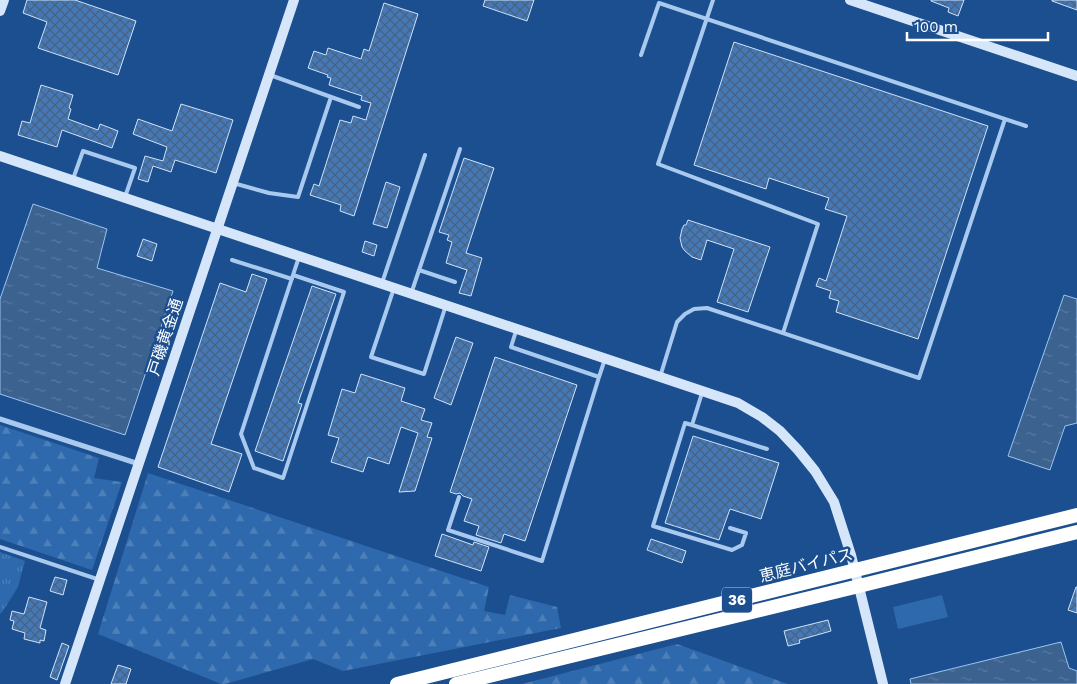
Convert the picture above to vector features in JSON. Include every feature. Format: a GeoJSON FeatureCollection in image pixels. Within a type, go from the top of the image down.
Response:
{"type":"FeatureCollection","features":[{"type":"Feature","properties":{"kind":"highway","name":"恵庭バイパス"},"geometry":{"type":"LineString","coordinates":[[397,684],[1077,515]]}},
{"type":"Feature","properties":{"kind":"highway","name":"恵庭バイパス"},"geometry":{"type":"LineString","coordinates":[[456,684],[1077,532]]}},
{"type":"Feature","properties":{"kind":"street"},"geometry":{"type":"LineString","coordinates":[[0,11],[4,0]]}},
{"type":"Feature","properties":{"kind":"street","name":"戸磯黄金通"},"geometry":{"type":"LineString","coordinates":[[65,684],[294,0]]}},
{"type":"Feature","properties":{"kind":"street"},"geometry":{"type":"LineString","coordinates":[[850,0],[1077,76]]}},
{"type":"Feature","properties":{"kind":"street"},"geometry":{"type":"LineString","coordinates":[[0,156],[703,391],[738,403],[762,417],[780,431],[815,470],[834,502],[855,570],[883,684]]}},
{"type":"Feature","properties":{"kind":"street"},"geometry":{"type":"LineString","coordinates":[[0,419],[139,464]]}},
{"type":"Feature","properties":{"kind":"lane"},"geometry":{"type":"LineString","coordinates":[[713,0],[658,164],[818,224],[783,333]]}},
{"type":"Feature","properties":{"kind":"lane"},"geometry":{"type":"LineString","coordinates":[[640,55],[659,3],[1026,126]]}},
{"type":"Feature","properties":{"kind":"lane"},"geometry":{"type":"LineString","coordinates":[[268,74],[359,107]]}},
{"type":"Feature","properties":{"kind":"lane"},"geometry":{"type":"LineString","coordinates":[[232,183],[269,193],[298,197],[332,97]]}},
{"type":"Feature","properties":{"kind":"lane"},"geometry":{"type":"LineString","coordinates":[[660,377],[677,322],[694,309],[707,308],[919,378],[1005,119]]}},
{"type":"Feature","properties":{"kind":"lane"},"geometry":{"type":"LineString","coordinates":[[411,294],[460,149]]}},
{"type":"Feature","properties":{"kind":"lane"},"geometry":{"type":"LineString","coordinates":[[73,180],[83,151],[134,168],[125,197]]}},
{"type":"Feature","properties":{"kind":"lane"},"geometry":{"type":"LineString","coordinates":[[382,284],[425,155]]}},
{"type":"Feature","properties":{"kind":"lane"},"geometry":{"type":"LineString","coordinates":[[232,260],[293,277],[344,292],[284,478],[254,468],[241,434],[293,277],[299,256]]}},
{"type":"Feature","properties":{"kind":"lane"},"geometry":{"type":"LineString","coordinates":[[419,270],[455,282]]}},
{"type":"Feature","properties":{"kind":"lane"},"geometry":{"type":"LineString","coordinates":[[394,288],[371,357],[424,374],[446,306]]}},
{"type":"Feature","properties":{"kind":"lane"},"geometry":{"type":"LineString","coordinates":[[517,329],[511,347],[599,377]]}},
{"type":"Feature","properties":{"kind":"lane"},"geometry":{"type":"LineString","coordinates":[[459,497],[448,530],[542,561],[605,359]]}},
{"type":"Feature","properties":{"kind":"lane"},"geometry":{"type":"LineString","coordinates":[[692,425],[703,391]]}},
{"type":"Feature","properties":{"kind":"lane"},"geometry":{"type":"LineString","coordinates":[[730,528],[746,533],[742,545],[732,550],[653,526],[685,423],[767,449]]}},
{"type":"Feature","properties":{"kind":"lane"},"geometry":{"type":"LineString","coordinates":[[0,547],[100,580]]}},
{"type":"Feature","properties":{"kind":"green space"},"geometry":{"type":"Polygon","coordinates":[[[0,425],[99,458],[94,478],[122,482],[92,570],[0,539],[0,425]]]}},
{"type":"Feature","properties":{"kind":"green space"},"geometry":{"type":"Polygon","coordinates":[[[148,473],[489,587],[484,611],[505,615],[510,595],[557,607],[561,628],[343,671],[313,659],[221,684],[98,634],[148,473]]]}},
{"type":"Feature","properties":{"kind":"green space"},"geometry":{"type":"Polygon","coordinates":[[[0,552],[25,561],[18,587],[0,614],[0,552]]]}},
{"type":"Feature","properties":{"kind":"green space"},"geometry":{"type":"Polygon","coordinates":[[[942,595],[948,617],[898,629],[893,607],[942,595]]]}},
{"type":"Feature","properties":{"kind":"green space"},"geometry":{"type":"Polygon","coordinates":[[[677,644],[788,684],[522,684],[677,644]]]}},
{"type":"Feature","properties":{"kind":"water"},"geometry":{"type":"Polygon","coordinates":[[[33,204],[107,229],[97,268],[173,291],[125,435],[0,394],[0,299],[33,204]]]}},
{"type":"Feature","properties":{"kind":"water"},"geometry":{"type":"Polygon","coordinates":[[[1064,295],[1077,299],[1077,423],[1065,426],[1050,470],[1008,456],[1064,295]]]}},
{"type":"Feature","properties":{"kind":"water"},"geometry":{"type":"Polygon","coordinates":[[[1061,642],[1069,668],[1077,671],[1077,684],[911,684],[910,679],[1061,642]]]}},
{"type":"Feature","properties":{"kind":"building"},"geometry":{"type":"Polygon","coordinates":[[[27,0],[75,0],[136,21],[118,75],[38,48],[47,22],[23,13],[27,0]]]}},
{"type":"Feature","properties":{"kind":"building"},"geometry":{"type":"Polygon","coordinates":[[[485,0],[534,0],[527,21],[483,6],[485,0]]]}},
{"type":"Feature","properties":{"kind":"building"},"geometry":{"type":"Polygon","coordinates":[[[931,0],[964,0],[958,16],[948,12],[949,8],[931,0]]]}},
{"type":"Feature","properties":{"kind":"building"},"geometry":{"type":"Polygon","coordinates":[[[1077,0],[1077,10],[1052,1],[1077,0]]]}},
{"type":"Feature","properties":{"kind":"building"},"geometry":{"type":"Polygon","coordinates":[[[384,3],[418,14],[354,216],[340,211],[341,205],[310,195],[314,184],[319,186],[340,120],[351,123],[353,116],[366,120],[371,103],[361,100],[362,96],[329,85],[331,78],[327,77],[328,75],[308,68],[314,51],[326,55],[328,48],[361,59],[364,49],[369,51],[384,3]]]}},
{"type":"Feature","properties":{"kind":"building"},"geometry":{"type":"Polygon","coordinates":[[[734,42],[988,126],[918,339],[836,312],[839,301],[829,298],[831,291],[816,286],[819,278],[826,281],[847,216],[825,209],[829,198],[769,178],[766,189],[694,165],[734,42]]]}},
{"type":"Feature","properties":{"kind":"building"},"geometry":{"type":"Polygon","coordinates":[[[41,85],[73,95],[68,119],[98,130],[100,124],[118,131],[112,148],[62,130],[57,147],[18,135],[22,121],[30,123],[41,85]]]}},
{"type":"Feature","properties":{"kind":"building"},"geometry":{"type":"Polygon","coordinates":[[[181,104],[233,120],[216,173],[175,160],[171,172],[153,166],[148,182],[138,179],[145,156],[163,161],[167,147],[133,134],[138,119],[172,131],[181,104]]]}},
{"type":"Feature","properties":{"kind":"building"},"geometry":{"type":"Polygon","coordinates":[[[464,158],[494,168],[466,253],[482,258],[471,296],[459,293],[467,270],[446,263],[452,242],[447,240],[449,235],[439,232],[464,158]]]}},
{"type":"Feature","properties":{"kind":"building"},"geometry":{"type":"Polygon","coordinates":[[[386,182],[400,187],[387,228],[373,224],[386,182]]]}},
{"type":"Feature","properties":{"kind":"building"},"geometry":{"type":"Polygon","coordinates":[[[688,220],[770,247],[748,312],[717,302],[734,249],[707,240],[701,260],[692,257],[682,247],[680,238],[682,229],[688,220]]]}},
{"type":"Feature","properties":{"kind":"building"},"geometry":{"type":"Polygon","coordinates":[[[143,239],[157,244],[152,261],[137,256],[143,239]]]}},
{"type":"Feature","properties":{"kind":"building"},"geometry":{"type":"Polygon","coordinates":[[[365,241],[377,245],[374,256],[362,252],[365,241]]]}},
{"type":"Feature","properties":{"kind":"building"},"geometry":{"type":"Polygon","coordinates":[[[252,274],[267,279],[211,444],[242,454],[229,492],[158,467],[220,283],[246,292],[252,274]]]}},
{"type":"Feature","properties":{"kind":"building"},"geometry":{"type":"Polygon","coordinates":[[[312,286],[336,294],[298,403],[302,404],[283,461],[255,451],[312,286]]]}},
{"type":"Feature","properties":{"kind":"building"},"geometry":{"type":"Polygon","coordinates":[[[456,337],[473,343],[451,405],[434,398],[456,337]]]}},
{"type":"Feature","properties":{"kind":"building"},"geometry":{"type":"Polygon","coordinates":[[[495,357],[577,385],[525,541],[504,534],[501,543],[476,535],[479,526],[464,521],[472,499],[460,493],[450,492],[495,357]]]}},
{"type":"Feature","properties":{"kind":"building"},"geometry":{"type":"Polygon","coordinates":[[[361,374],[405,388],[401,401],[425,409],[421,420],[432,423],[427,437],[432,438],[415,491],[399,492],[418,433],[401,427],[389,464],[368,457],[363,472],[331,462],[339,438],[328,435],[342,389],[355,393],[361,374]]]}},
{"type":"Feature","properties":{"kind":"building"},"geometry":{"type":"Polygon","coordinates":[[[693,436],[779,463],[761,519],[730,509],[719,540],[665,523],[693,436]]]}},
{"type":"Feature","properties":{"kind":"building"},"geometry":{"type":"Polygon","coordinates":[[[442,534],[473,545],[474,542],[489,547],[481,571],[435,556],[442,534]]]}},
{"type":"Feature","properties":{"kind":"building"},"geometry":{"type":"Polygon","coordinates":[[[651,539],[686,551],[682,563],[647,550],[651,539]]]}},
{"type":"Feature","properties":{"kind":"building"},"geometry":{"type":"Polygon","coordinates":[[[55,577],[67,580],[63,595],[50,591],[55,577]]]}},
{"type":"Feature","properties":{"kind":"building"},"geometry":{"type":"Polygon","coordinates":[[[1077,587],[1077,613],[1068,610],[1077,587]]]}},
{"type":"Feature","properties":{"kind":"building"},"geometry":{"type":"Polygon","coordinates":[[[29,597],[47,602],[40,628],[46,630],[44,641],[40,640],[40,643],[24,639],[25,633],[12,629],[14,621],[10,620],[12,611],[24,614],[29,597]]]}},
{"type":"Feature","properties":{"kind":"building"},"geometry":{"type":"Polygon","coordinates":[[[828,620],[831,631],[799,640],[800,643],[788,646],[784,631],[828,620]]]}},
{"type":"Feature","properties":{"kind":"building"},"geometry":{"type":"Polygon","coordinates":[[[62,643],[69,646],[57,680],[50,677],[62,643]]]}},
{"type":"Feature","properties":{"kind":"building"},"geometry":{"type":"Polygon","coordinates":[[[118,665],[131,669],[126,684],[111,684],[118,665]]]}}]}
